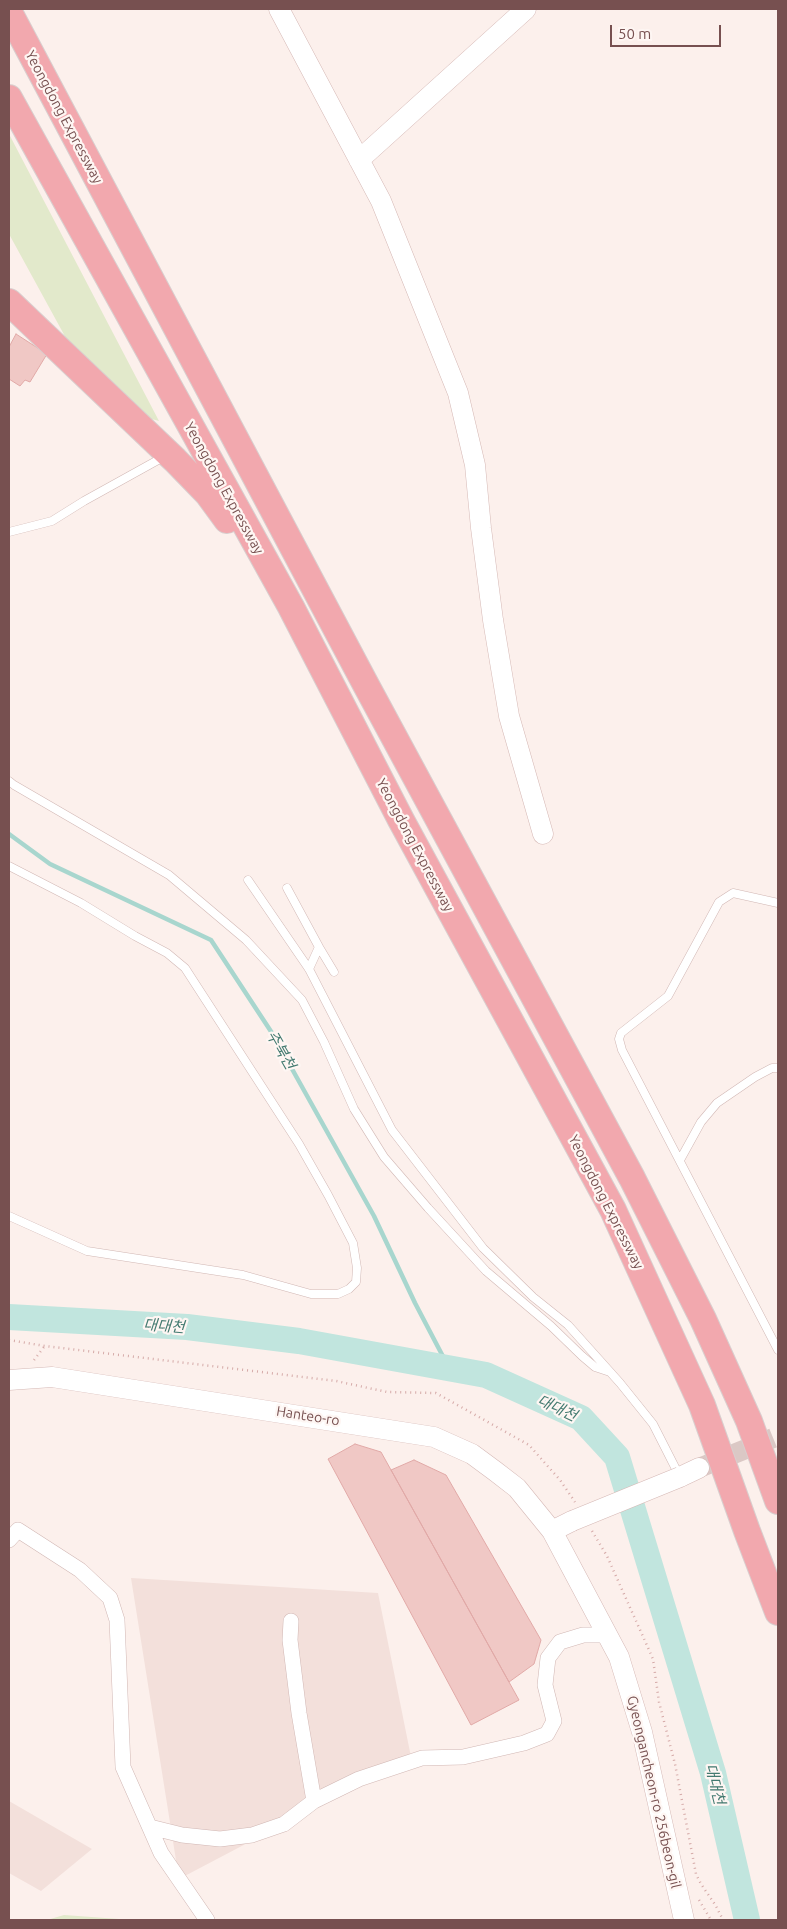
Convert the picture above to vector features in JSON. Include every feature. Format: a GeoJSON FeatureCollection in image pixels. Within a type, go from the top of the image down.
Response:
{"type":"FeatureCollection","features":[{"type":"Feature","properties":{"kind":"highway","name":"Yeongdong Expressway"},"geometry":{"type":"LineString","coordinates":[[9,12],[366,685],[632,1178],[707,1327],[749,1421],[778,1501]]}},
{"type":"Feature","properties":{"kind":"highway","name":"Yeongdong Expressway"},"geometry":{"type":"LineString","coordinates":[[9,98],[290,607],[400,820],[613,1210],[702,1406],[778,1612]]}},
{"type":"Feature","properties":{"kind":"highway"},"geometry":{"type":"LineString","coordinates":[[9,302],[175,460],[208,494],[290,607]]}},
{"type":"Feature","properties":{"kind":"street"},"geometry":{"type":"LineString","coordinates":[[279,9],[381,201],[458,393],[476,465],[481,528],[509,716],[543,834]]}},
{"type":"Feature","properties":{"kind":"street"},"geometry":{"type":"LineString","coordinates":[[359,160],[526,9]]}},
{"type":"Feature","properties":{"kind":"street","name":"Hanteo-ro"},"geometry":{"type":"LineString","coordinates":[[9,1380],[52,1377],[434,1437],[472,1454],[517,1488],[552,1531]]}},
{"type":"Feature","properties":{"kind":"street"},"geometry":{"type":"LineString","coordinates":[[552,1531],[579,1517],[700,1468]]}},
{"type":"Feature","properties":{"kind":"street"},"geometry":{"type":"LineString","coordinates":[[9,1540],[18,1530],[80,1570],[110,1598],[117,1620],[123,1767],[161,1853],[207,1920]]}},
{"type":"Feature","properties":{"kind":"street","name":"Gyeongancheon-ro 256beon-gil"},"geometry":{"type":"LineString","coordinates":[[552,1531],[619,1657],[642,1732],[684,1920]]}},
{"type":"Feature","properties":{"kind":"street"},"geometry":{"type":"LineString","coordinates":[[291,1621],[290,1640],[299,1713],[314,1801]]}},
{"type":"Feature","properties":{"kind":"street"},"geometry":{"type":"LineString","coordinates":[[150,1827],[182,1835],[220,1839],[252,1835],[284,1824],[314,1801],[359,1779],[422,1758],[463,1757],[524,1743],[547,1734],[554,1721],[546,1685],[548,1658],[560,1642],[583,1635],[608,1634]]}},
{"type":"Feature","properties":{"kind":"lane"},"geometry":{"type":"LineString","coordinates":[[9,532],[52,521],[158,460]]}},
{"type":"Feature","properties":{"kind":"lane"},"geometry":{"type":"LineString","coordinates":[[9,781],[169,875],[246,940],[302,1000],[324,1042],[354,1109],[384,1157],[486,1271],[552,1326],[595,1367],[610,1372]]}},
{"type":"Feature","properties":{"kind":"lane"},"geometry":{"type":"LineString","coordinates":[[9,866],[81,903],[167,953],[185,968],[299,1144],[328,1195],[353,1243],[357,1268],[356,1282],[349,1289],[338,1294],[311,1294],[244,1275],[87,1251],[9,1216]]}},
{"type":"Feature","properties":{"kind":"lane"},"geometry":{"type":"LineString","coordinates":[[248,880],[309,969],[392,1130],[483,1248],[533,1297],[568,1325],[610,1372],[653,1424],[680,1477]]}},
{"type":"Feature","properties":{"kind":"lane"},"geometry":{"type":"LineString","coordinates":[[287,888],[334,972]]}},
{"type":"Feature","properties":{"kind":"lane"},"geometry":{"type":"LineString","coordinates":[[778,903],[733,894],[719,902],[668,996],[621,1033],[619,1039],[622,1050],[778,1350]]}},
{"type":"Feature","properties":{"kind":"lane"},"geometry":{"type":"LineString","coordinates":[[309,969],[319,947]]}},
{"type":"Feature","properties":{"kind":"lane"},"geometry":{"type":"LineString","coordinates":[[680,1160],[701,1122],[717,1103],[772,1068],[778,1068]]}},
{"type":"Feature","properties":{"kind":"path"},"geometry":{"type":"LineString","coordinates":[[9,1340],[336,1381],[387,1392],[436,1393],[529,1445],[560,1480],[579,1517],[607,1556],[652,1659],[659,1702],[675,1764],[696,1874],[723,1920]]}},
{"type":"Feature","properties":{"kind":"shaded area"},"geometry":{"type":"Polygon","coordinates":[[[131,1578],[378,1593],[411,1757],[179,1879],[131,1578]]]}},
{"type":"Feature","properties":{"kind":"shaded area"},"geometry":{"type":"Polygon","coordinates":[[[9,1801],[92,1849],[41,1891],[9,1873],[9,1801]]]}},
{"type":"Feature","properties":{"kind":"green space"},"geometry":{"type":"Polygon","coordinates":[[[9,134],[159,421],[148,418],[73,351],[9,234],[9,134]]]}},
{"type":"Feature","properties":{"kind":"green space"},"geometry":{"type":"Polygon","coordinates":[[[64,1915],[133,1920],[47,1920],[64,1915]]]}},
{"type":"Feature","properties":{"kind":"building"},"geometry":{"type":"Polygon","coordinates":[[[16,334],[47,354],[30,382],[25,380],[20,386],[9,379],[9,347],[16,334]]]}},
{"type":"Feature","properties":{"kind":"building"},"geometry":{"type":"Polygon","coordinates":[[[355,1444],[381,1452],[519,1700],[471,1725],[328,1459],[355,1444]]]}},
{"type":"Feature","properties":{"kind":"building"},"geometry":{"type":"Polygon","coordinates":[[[414,1460],[446,1475],[541,1640],[534,1664],[509,1682],[391,1470],[414,1460]]]}},
{"type":"Feature","properties":{"kind":"waterway","name":"주북천"},"geometry":{"type":"LineString","coordinates":[[9,834],[50,864],[211,940],[272,1033],[374,1216],[415,1303],[449,1368]]}},
{"type":"Feature","properties":{"kind":"waterway","name":"대대천"},"geometry":{"type":"LineString","coordinates":[[9,1317],[187,1327],[299,1341],[486,1375],[581,1418],[617,1457],[713,1773],[747,1920]]}},
{"type":"Feature","properties":{"kind":"tunnel"},"geometry":{"type":"LineString","coordinates":[[699,1468],[778,1436]]}}]}
